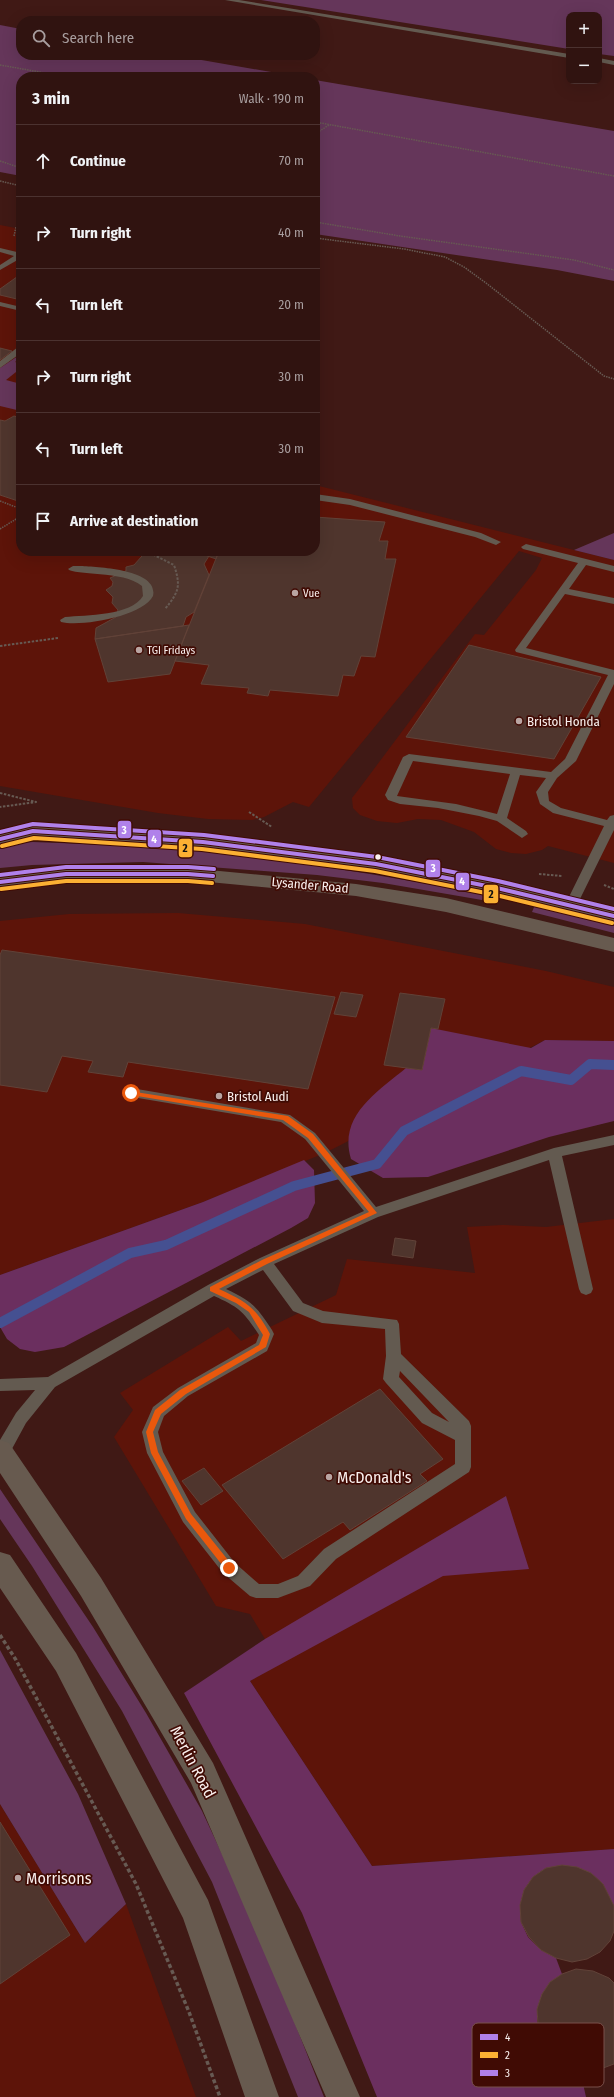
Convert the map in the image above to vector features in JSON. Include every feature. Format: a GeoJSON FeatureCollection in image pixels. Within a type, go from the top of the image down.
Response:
{"type":"FeatureCollection","features":[{"type":"Feature","properties":{"kind":"street"},"geometry":{"type":"LineString","coordinates":[[0,828],[33,832],[203,842],[376,864],[497,888],[614,916]]}},
{"type":"Feature","properties":{"kind":"street"},"geometry":{"type":"LineString","coordinates":[[0,839],[33,832]]}},
{"type":"Feature","properties":{"kind":"street","name":"Lysander Road"},"geometry":{"type":"LineString","coordinates":[[0,882],[66,874],[188,874],[348,889],[446,905],[614,945]]}},
{"type":"Feature","properties":{"kind":"street","name":"Merlin Road"},"geometry":{"type":"LineString","coordinates":[[1,1452],[91,1587],[202,1773],[343,2097]]}},
{"type":"Feature","properties":{"kind":"street"},"geometry":{"type":"LineString","coordinates":[[0,1564],[66,1662],[197,1911],[262,2097]]}},
{"type":"Feature","properties":{"kind":"lane"},"geometry":{"type":"LineString","coordinates":[[228,0],[566,56]]}},
{"type":"Feature","properties":{"kind":"lane"},"geometry":{"type":"LineString","coordinates":[[602,61],[614,63]]}},
{"type":"Feature","properties":{"kind":"lane"},"geometry":{"type":"LineString","coordinates":[[0,250],[16,253]]}},
{"type":"Feature","properties":{"kind":"lane"},"geometry":{"type":"LineString","coordinates":[[0,268],[16,257]]}},
{"type":"Feature","properties":{"kind":"lane"},"geometry":{"type":"LineString","coordinates":[[0,304],[16,308]]}},
{"type":"Feature","properties":{"kind":"lane"},"geometry":{"type":"LineString","coordinates":[[0,365],[16,353]]}},
{"type":"Feature","properties":{"kind":"lane"},"geometry":{"type":"LineString","coordinates":[[320,498],[350,502],[478,535],[496,542]]}},
{"type":"Feature","properties":{"kind":"lane"},"geometry":{"type":"LineString","coordinates":[[526,547],[614,569]]}},
{"type":"Feature","properties":{"kind":"lane"},"geometry":{"type":"LineString","coordinates":[[571,905],[613,821],[557,811],[544,802],[542,792],[553,776],[570,761],[614,673],[520,650],[584,561]]}},
{"type":"Feature","properties":{"kind":"lane"},"geometry":{"type":"LineString","coordinates":[[65,620],[131,610],[142,604],[148,597],[149,589],[144,582],[134,576],[112,572],[73,569]]}},
{"type":"Feature","properties":{"kind":"lane"},"geometry":{"type":"LineString","coordinates":[[562,590],[614,601]]}},
{"type":"Feature","properties":{"kind":"lane"},"geometry":{"type":"LineString","coordinates":[[522,834],[501,819],[476,810],[420,802],[396,801],[391,795],[409,757],[553,776]]}},
{"type":"Feature","properties":{"kind":"lane"},"geometry":{"type":"LineString","coordinates":[[501,819],[516,771]]}},
{"type":"Feature","properties":{"kind":"lane"},"geometry":{"type":"LineString","coordinates":[[131,1093],[285,1118],[310,1136],[373,1213]]}},
{"type":"Feature","properties":{"kind":"lane"},"geometry":{"type":"LineString","coordinates":[[1,1452],[21,1418],[50,1383],[213,1289],[265,1262],[373,1213],[554,1153],[614,1140]]}},
{"type":"Feature","properties":{"kind":"lane"},"geometry":{"type":"LineString","coordinates":[[554,1153],[586,1289]]}},
{"type":"Feature","properties":{"kind":"lane"},"geometry":{"type":"LineString","coordinates":[[213,1289],[239,1301],[251,1310],[267,1334],[262,1347],[183,1392],[158,1412],[150,1432],[155,1453],[188,1517],[229,1568],[256,1591],[278,1591],[304,1581],[330,1554],[463,1467],[463,1426],[394,1356],[392,1324],[322,1317],[298,1307],[265,1262]]}},
{"type":"Feature","properties":{"kind":"lane"},"geometry":{"type":"LineString","coordinates":[[0,1385],[50,1383]]}},
{"type":"Feature","properties":{"kind":"path"},"geometry":{"type":"LineString","coordinates":[[0,65],[40,72]]}},
{"type":"Feature","properties":{"kind":"path"},"geometry":{"type":"LineString","coordinates":[[320,123],[614,176]]}},
{"type":"Feature","properties":{"kind":"path"},"geometry":{"type":"LineString","coordinates":[[320,130],[329,124]]}},
{"type":"Feature","properties":{"kind":"path"},"geometry":{"type":"LineString","coordinates":[[0,161],[16,166]]}},
{"type":"Feature","properties":{"kind":"path"},"geometry":{"type":"LineString","coordinates":[[0,181],[16,185]]}},
{"type":"Feature","properties":{"kind":"path"},"geometry":{"type":"LineString","coordinates":[[320,223],[400,236],[574,260],[614,270]]}},
{"type":"Feature","properties":{"kind":"path"},"geometry":{"type":"LineString","coordinates":[[320,239],[404,249],[445,257],[464,267],[486,283],[604,376],[614,379]]}},
{"type":"Feature","properties":{"kind":"path"},"geometry":{"type":"LineString","coordinates":[[0,501],[16,507]]}},
{"type":"Feature","properties":{"kind":"path"},"geometry":{"type":"LineString","coordinates":[[0,529],[16,519]]}},
{"type":"Feature","properties":{"kind":"path"},"geometry":{"type":"LineString","coordinates":[[0,792],[36,802],[0,807]]}},
{"type":"Feature","properties":{"kind":"path"},"geometry":{"type":"LineString","coordinates":[[249,812],[278,831]]}},
{"type":"Feature","properties":{"kind":"path"},"geometry":{"type":"LineString","coordinates":[[0,1635],[16,1660],[136,1884],[189,2012],[220,2097]]}},
{"type":"Feature","properties":{"kind":"shaded area"},"geometry":{"type":"Polygon","coordinates":[[[261,0],[614,0],[614,56],[602,54],[602,12],[566,12],[566,49],[261,0]]]}},
{"type":"Feature","properties":{"kind":"shaded area"},"geometry":{"type":"Polygon","coordinates":[[[0,25],[16,28],[16,60],[202,60],[271,72],[16,72],[16,175],[0,172],[0,25]]]}},
{"type":"Feature","properties":{"kind":"shaded area"},"geometry":{"type":"Polygon","coordinates":[[[320,81],[614,131],[614,281],[557,270],[320,235],[320,81]]]}},
{"type":"Feature","properties":{"kind":"shaded area"},"geometry":{"type":"Polygon","coordinates":[[[0,225],[16,228],[16,556],[320,556],[320,486],[614,560],[614,863],[548,846],[542,850],[526,854],[511,853],[496,849],[474,832],[441,820],[418,819],[397,823],[377,821],[360,815],[353,808],[352,798],[475,634],[484,635],[536,570],[542,558],[519,551],[309,807],[293,802],[264,817],[252,820],[208,819],[158,813],[0,786],[0,225]]]}},
{"type":"Feature","properties":{"kind":"shaded area"},"geometry":{"type":"Polygon","coordinates":[[[16,357],[16,372],[6,380],[16,383],[16,410],[0,406],[0,368],[16,357]]]}},
{"type":"Feature","properties":{"kind":"shaded area"},"geometry":{"type":"Polygon","coordinates":[[[614,533],[614,560],[574,550],[614,533]]]}},
{"type":"Feature","properties":{"kind":"shaded area"},"geometry":{"type":"Polygon","coordinates":[[[33,842],[166,848],[247,856],[366,873],[485,894],[482,900],[383,883],[317,875],[143,862],[32,865],[0,868],[0,844],[33,842]]]}},
{"type":"Feature","properties":{"kind":"shaded area"},"geometry":{"type":"Polygon","coordinates":[[[535,905],[614,924],[614,933],[532,912],[535,905]]]}},
{"type":"Feature","properties":{"kind":"shaded area","name":"Bristol Audi"},"geometry":{"type":"Polygon","coordinates":[[[178,913],[305,924],[546,971],[614,987],[614,1041],[545,1040],[325,1153],[203,1202],[0,1275],[0,921],[69,914],[178,913]]]}},
{"type":"Feature","properties":{"kind":"shaded area"},"geometry":{"type":"Polygon","coordinates":[[[431,1028],[531,1048],[545,1040],[614,1041],[614,1121],[549,1137],[428,1177],[383,1178],[351,1159],[348,1144],[350,1130],[355,1118],[363,1106],[383,1086],[406,1068],[422,1070],[431,1028]]]}},
{"type":"Feature","properties":{"kind":"shaded area"},"geometry":{"type":"Polygon","coordinates":[[[304,1160],[314,1170],[315,1203],[308,1218],[291,1228],[64,1347],[35,1352],[20,1349],[7,1339],[0,1327],[0,1275],[203,1202],[304,1160]]]}},
{"type":"Feature","properties":{"kind":"shaded area"},"geometry":{"type":"Polygon","coordinates":[[[614,1219],[614,1849],[372,1866],[250,1681],[281,1663],[250,1614],[216,1606],[114,1437],[133,1410],[120,1393],[228,1327],[241,1341],[336,1295],[347,1259],[475,1273],[467,1227],[503,1225],[546,1227],[614,1219]]]}},
{"type":"Feature","properties":{"kind":"shaded area"},"geometry":{"type":"Polygon","coordinates":[[[0,1489],[93,1627],[146,1713],[202,1811],[262,1940],[324,2097],[298,2097],[212,1882],[122,1711],[32,1566],[0,1519],[0,1489]]]}},
{"type":"Feature","properties":{"kind":"shaded area"},"geometry":{"type":"Polygon","coordinates":[[[506,1496],[529,1569],[443,1576],[250,1681],[372,1866],[614,1849],[614,1906],[603,1884],[591,1873],[546,1868],[533,1877],[524,1890],[520,1905],[521,1922],[528,1937],[541,1950],[556,1958],[562,1974],[549,1986],[540,1999],[537,2013],[538,2023],[472,2023],[472,2087],[584,2087],[586,2097],[377,2097],[302,1913],[184,1693],[265,1639],[506,1496]]]}},
{"type":"Feature","properties":{"kind":"shaded area"},"geometry":{"type":"Polygon","coordinates":[[[0,1650],[78,1794],[126,1904],[85,1943],[0,1804],[0,1650]]]}},
{"type":"Feature","properties":{"kind":"shaded area"},"geometry":{"type":"Polygon","coordinates":[[[0,1804],[85,1943],[126,1904],[196,2097],[0,2097],[0,1804]]]}},
{"type":"Feature","properties":{"kind":"building"},"geometry":{"type":"Polygon","coordinates":[[[16,278],[16,299],[0,295],[0,289],[16,278]]]}},
{"type":"Feature","properties":{"kind":"building"},"geometry":{"type":"Polygon","coordinates":[[[0,348],[12,351],[0,360],[0,348]]]}},
{"type":"Feature","properties":{"kind":"building"},"geometry":{"type":"Polygon","coordinates":[[[14,416],[16,417],[16,500],[0,495],[0,420],[5,421],[14,416]]]}},
{"type":"Feature","properties":{"kind":"building","name":"Vue"},"geometry":{"type":"Polygon","coordinates":[[[320,517],[385,522],[379,541],[388,541],[385,559],[396,559],[375,657],[361,656],[354,676],[343,675],[338,696],[270,690],[268,696],[247,693],[249,688],[201,684],[209,665],[175,661],[217,556],[320,556],[320,517]]]}},
{"type":"Feature","properties":{"kind":"building"},"geometry":{"type":"Polygon","coordinates":[[[142,556],[209,556],[204,564],[209,575],[194,612],[186,617],[183,626],[95,639],[96,628],[116,617],[118,610],[112,603],[113,597],[106,590],[112,586],[113,582],[110,578],[126,571],[126,567],[134,565],[142,556]]]}},
{"type":"Feature","properties":{"kind":"building"},"geometry":{"type":"Polygon","coordinates":[[[207,556],[217,556],[216,559],[207,556]]]}},
{"type":"Feature","properties":{"kind":"building","name":"TGI Fridays"},"geometry":{"type":"Polygon","coordinates":[[[189,625],[170,674],[108,682],[95,639],[189,625]]]}},
{"type":"Feature","properties":{"kind":"building"},"geometry":{"type":"Polygon","coordinates":[[[469,645],[601,677],[554,759],[406,737],[469,645]]]}},
{"type":"Feature","properties":{"kind":"building"},"geometry":{"type":"Polygon","coordinates":[[[2,950],[335,997],[308,1089],[128,1062],[123,1077],[88,1072],[93,1061],[62,1056],[47,1092],[0,1085],[0,955],[2,950]]]}},
{"type":"Feature","properties":{"kind":"building"},"geometry":{"type":"Polygon","coordinates":[[[341,992],[363,995],[356,1017],[334,1014],[341,992]]]}},
{"type":"Feature","properties":{"kind":"building"},"geometry":{"type":"Polygon","coordinates":[[[400,993],[445,999],[438,1029],[431,1028],[422,1070],[384,1065],[400,993]]]}},
{"type":"Feature","properties":{"kind":"building"},"geometry":{"type":"Polygon","coordinates":[[[395,1238],[416,1241],[413,1258],[392,1255],[395,1238]]]}},
{"type":"Feature","properties":{"kind":"building","name":"McDonald's"},"geometry":{"type":"Polygon","coordinates":[[[380,1389],[443,1459],[420,1474],[427,1481],[350,1530],[343,1522],[283,1559],[222,1485],[380,1389]]]}},
{"type":"Feature","properties":{"kind":"building"},"geometry":{"type":"Polygon","coordinates":[[[204,1468],[223,1491],[201,1505],[182,1481],[204,1468]]]}},
{"type":"Feature","properties":{"kind":"building","name":"Morrisons"},"geometry":{"type":"Polygon","coordinates":[[[0,1822],[70,1935],[0,1984],[0,1822]]]}},
{"type":"Feature","properties":{"kind":"building"},"geometry":{"type":"Polygon","coordinates":[[[562,1865],[577,1867],[591,1873],[603,1884],[614,1906],[614,1931],[610,1941],[600,1952],[587,1959],[572,1962],[556,1958],[541,1950],[529,1937],[521,1922],[520,1905],[524,1890],[533,1877],[546,1868],[562,1865]]]}},
{"type":"Feature","properties":{"kind":"building"},"geometry":{"type":"Polygon","coordinates":[[[576,1969],[593,1971],[609,1978],[614,1983],[614,2064],[604,2068],[604,2023],[538,2023],[537,2009],[542,1994],[550,1982],[562,1974],[576,1969]]]}},
{"type":"Feature","properties":{"kind":"waterway"},"geometry":{"type":"LineString","coordinates":[[0,1323],[130,1253],[166,1245],[294,1186],[377,1164],[404,1131],[521,1071],[571,1080],[590,1064],[614,1065]]}},
{"type":"Feature","properties":{"kind":"transit line","name":"3"},"geometry":{"type":"LineString","coordinates":[[0,832],[33,824],[204,835],[377,857],[498,881],[614,909]]}},
{"type":"Feature","properties":{"kind":"transit line","name":"4"},"geometry":{"type":"LineString","coordinates":[[0,839],[33,831],[203,842],[376,864],[497,888],[614,916]]}},
{"type":"Feature","properties":{"kind":"transit line","name":"2"},"geometry":{"type":"LineString","coordinates":[[2,846],[34,838],[202,849],[375,871],[496,895],[612,923]]}},
{"type":"Feature","properties":{"kind":"transit line","name":"3"},"geometry":{"type":"LineString","coordinates":[[0,875],[66,867],[188,867],[214,869]]}},
{"type":"Feature","properties":{"kind":"transit line","name":"4"},"geometry":{"type":"LineString","coordinates":[[0,882],[66,874],[188,874],[213,876]]}},
{"type":"Feature","properties":{"kind":"transit line","name":"2"},"geometry":{"type":"LineString","coordinates":[[1,889],[66,881],[188,881],[212,883]]}},
{"type":"Feature","properties":{"kind":"place","name":"Vue"},"geometry":{"type":"Point","coordinates":[295,593]}},
{"type":"Feature","properties":{"kind":"place","name":"TGI Fridays"},"geometry":{"type":"Point","coordinates":[139,650]}},
{"type":"Feature","properties":{"kind":"place","name":"Bristol Honda"},"geometry":{"type":"Point","coordinates":[519,721]}},
{"type":"Feature","properties":{"kind":"place","name":"Bristol Audi"},"geometry":{"type":"Point","coordinates":[219,1096]}},
{"type":"Feature","properties":{"kind":"place","name":"McDonald's"},"geometry":{"type":"Point","coordinates":[329,1477]}},
{"type":"Feature","properties":{"kind":"place","name":"Morrisons"},"geometry":{"type":"Point","coordinates":[18,1878]}},
{"type":"Feature","properties":{"kind":"route"},"geometry":{"type":"LineString","coordinates":[[131,1093],[285,1118],[310,1136],[373,1213],[265,1262],[213,1289],[239,1301],[251,1310],[267,1334],[262,1347],[183,1392],[158,1412],[150,1432],[155,1453],[188,1517],[229,1568]]}}]}
